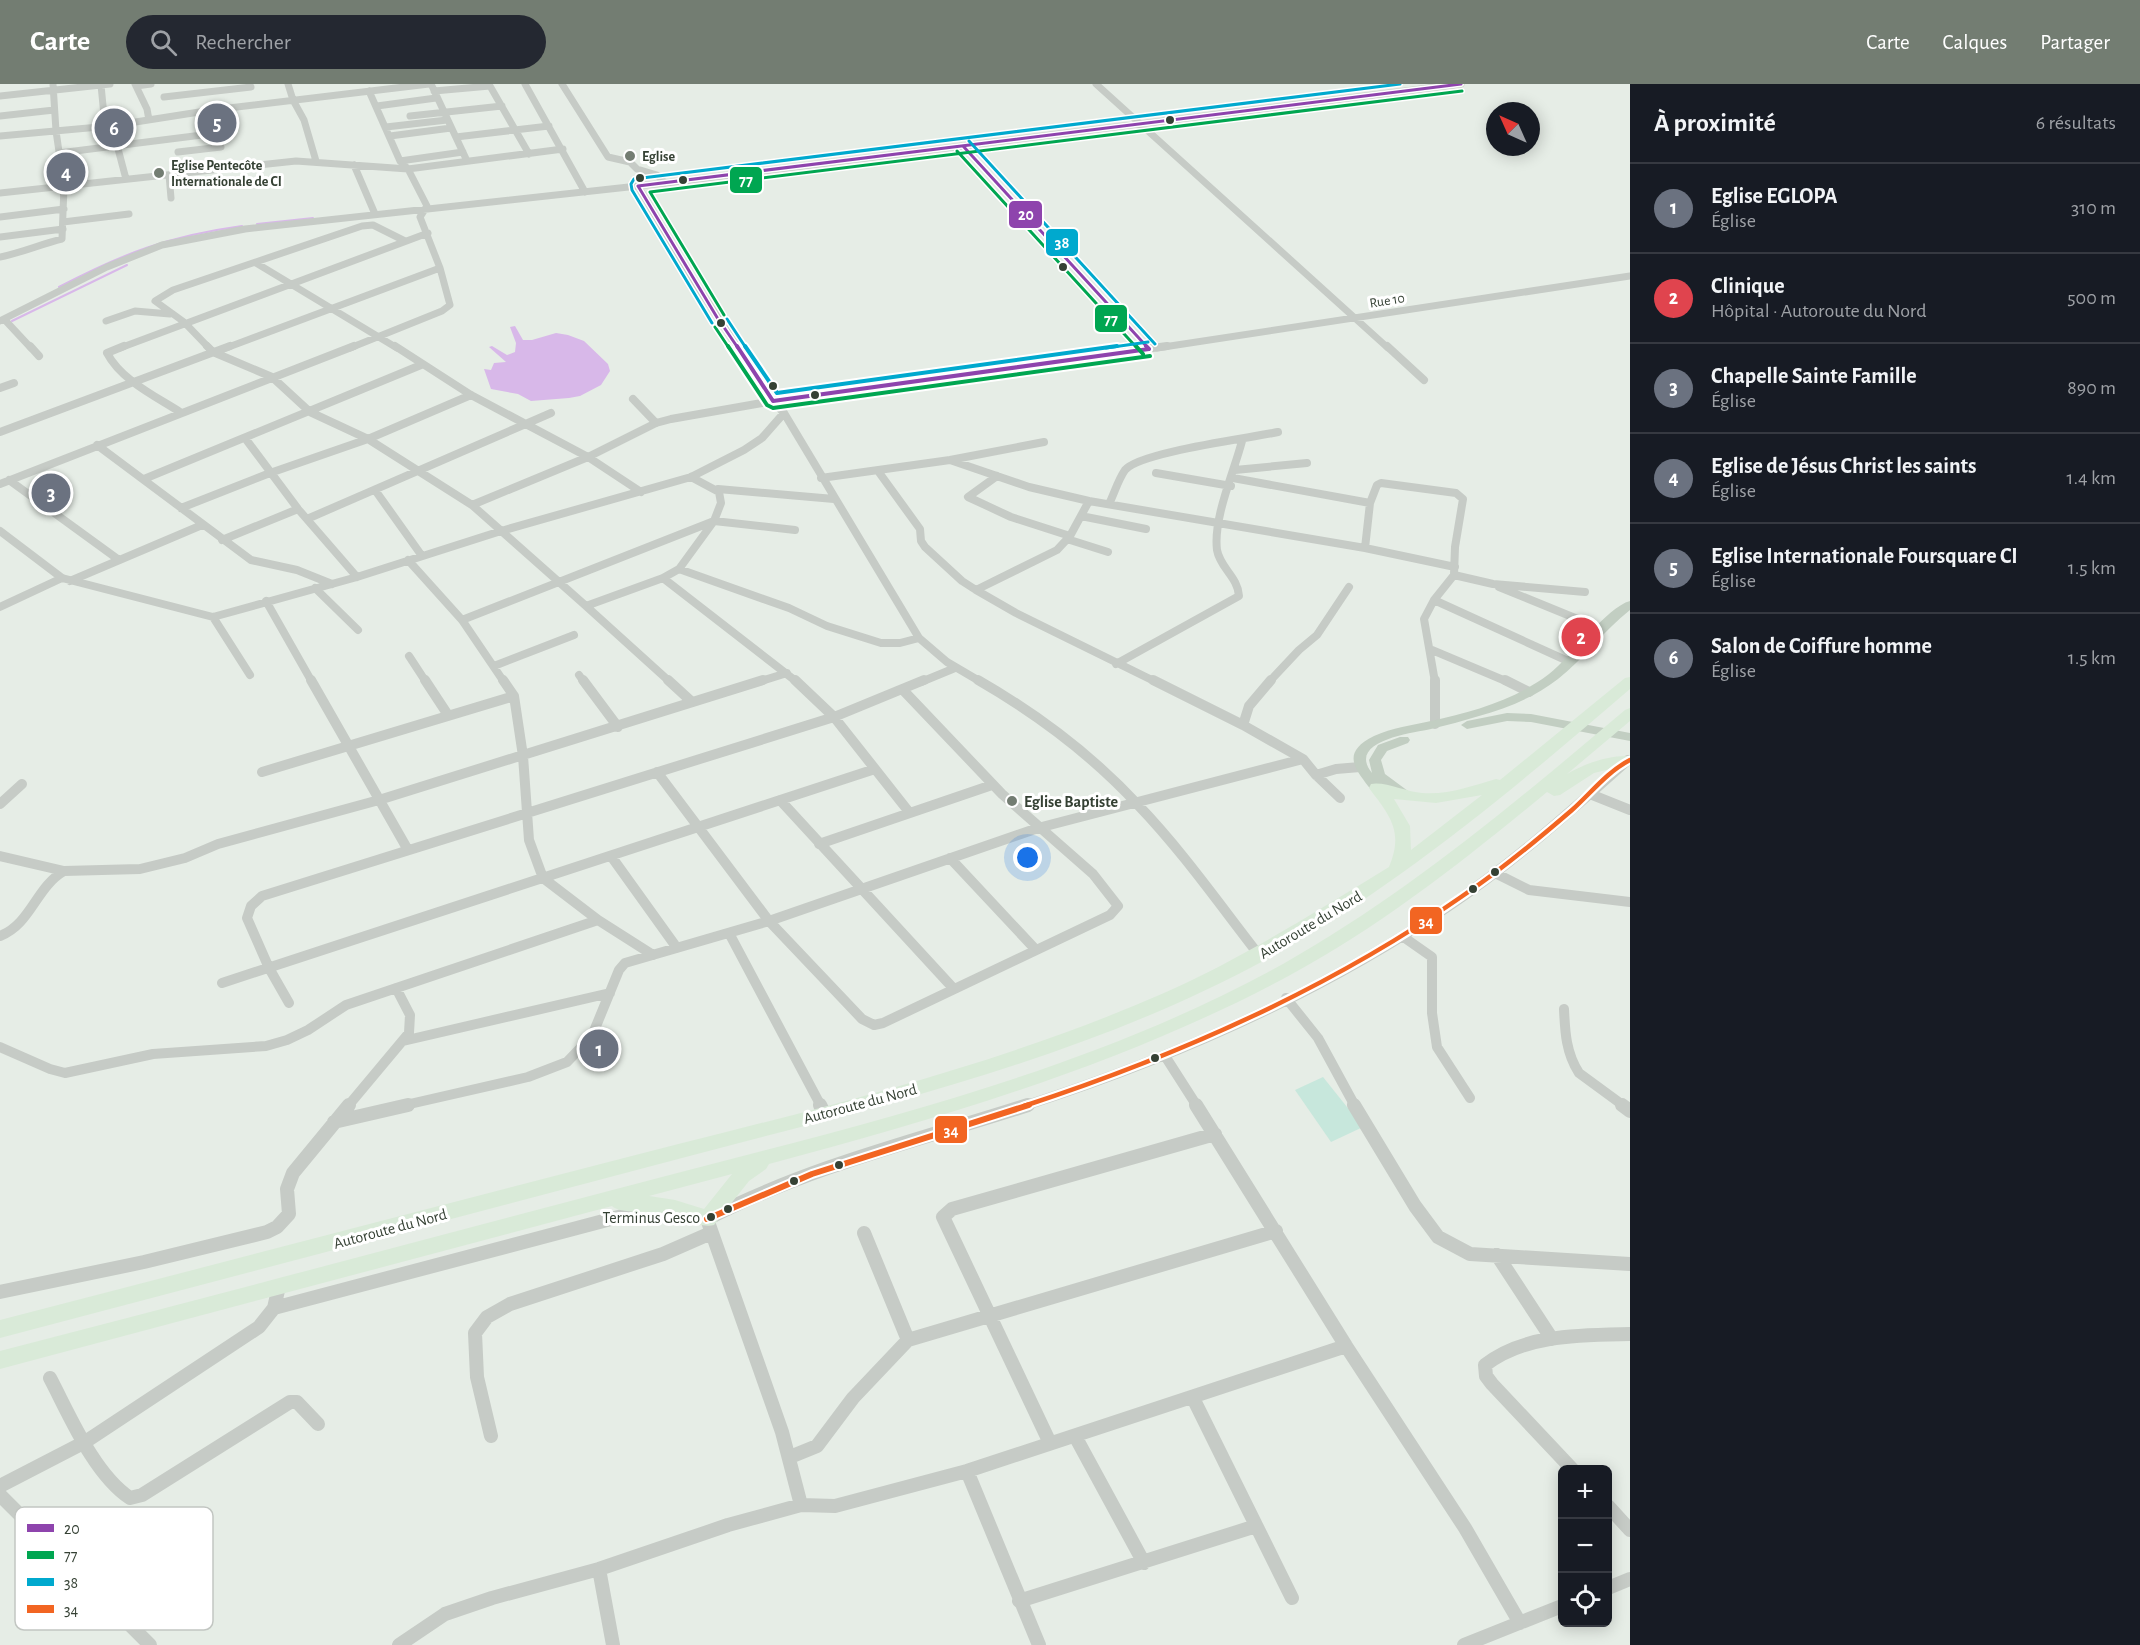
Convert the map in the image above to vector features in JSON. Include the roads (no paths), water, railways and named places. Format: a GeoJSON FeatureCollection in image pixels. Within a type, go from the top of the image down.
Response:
{"type":"FeatureCollection","features":[{"type":"Feature","properties":{"kind":"highway","name":"Autoroute du Nord"},"geometry":{"type":"LineString","coordinates":[[0,1329],[824,1113],[979,1069],[1095,1029],[1172,997],[1259,955],[1395,871],[1533,762],[1630,681]]}},
{"type":"Feature","properties":{"kind":"highway","name":"Autoroute du Nord"},"geometry":{"type":"LineString","coordinates":[[0,1360],[844,1137],[1039,1078],[1161,1030],[1241,993],[1328,946],[1419,886],[1467,850],[1630,713]]}},
{"type":"Feature","properties":{"kind":"highway"},"geometry":{"type":"LineString","coordinates":[[1467,850],[1498,832],[1581,771],[1598,764],[1629,758]]}},
{"type":"Feature","properties":{"kind":"highway"},"geometry":{"type":"LineString","coordinates":[[1377,788],[1410,797],[1450,799],[1466,796],[1497,784],[1533,762]]}},
{"type":"Feature","properties":{"kind":"highway"},"geometry":{"type":"LineString","coordinates":[[1377,788],[1400,818],[1404,831],[1404,854],[1395,871]]}},
{"type":"Feature","properties":{"kind":"highway"},"geometry":{"type":"LineString","coordinates":[[592,1204],[635,1202],[662,1205],[693,1212],[709,1226],[742,1176],[771,1156]]}},
{"type":"Feature","properties":{"kind":"main road"},"geometry":{"type":"LineString","coordinates":[[1377,788],[1360,767],[1361,754],[1375,739],[1483,712],[1529,692],[1553,677],[1630,604]]}},
{"type":"Feature","properties":{"kind":"main road"},"geometry":{"type":"LineString","coordinates":[[1410,797],[1392,788],[1377,772],[1375,760],[1382,748],[1413,738],[1508,717],[1554,721],[1630,737]]}},
{"type":"Feature","properties":{"kind":"street"},"geometry":{"type":"LineString","coordinates":[[0,96],[54,87],[110,84]]}},
{"type":"Feature","properties":{"kind":"street"},"geometry":{"type":"LineString","coordinates":[[149,120],[147,109],[135,85],[151,84]]}},
{"type":"Feature","properties":{"kind":"street"},"geometry":{"type":"LineString","coordinates":[[197,84],[198,101]]}},
{"type":"Feature","properties":{"kind":"street"},"geometry":{"type":"LineString","coordinates":[[288,84],[293,100],[304,120],[316,160]]}},
{"type":"Feature","properties":{"kind":"street"},"geometry":{"type":"LineString","coordinates":[[525,84],[585,192]]}},
{"type":"Feature","properties":{"kind":"street"},"geometry":{"type":"LineString","coordinates":[[562,84],[608,158],[630,162],[637,170],[657,175],[665,183]]}},
{"type":"Feature","properties":{"kind":"street"},"geometry":{"type":"LineString","coordinates":[[1096,84],[1424,380]]}},
{"type":"Feature","properties":{"kind":"street"},"geometry":{"type":"LineString","coordinates":[[39,356],[2,320],[107,267],[162,244],[207,235],[375,214],[665,183],[1461,84]]}},
{"type":"Feature","properties":{"kind":"street"},"geometry":{"type":"LineString","coordinates":[[101,85],[105,126]]}},
{"type":"Feature","properties":{"kind":"street"},"geometry":{"type":"LineString","coordinates":[[0,136],[105,126],[410,85],[433,89],[490,86],[529,154]]}},
{"type":"Feature","properties":{"kind":"street"},"geometry":{"type":"LineString","coordinates":[[0,257],[18,254],[42,243],[60,241],[63,225],[64,186],[56,131],[54,87]]}},
{"type":"Feature","properties":{"kind":"street"},"geometry":{"type":"LineString","coordinates":[[164,97],[251,87]]}},
{"type":"Feature","properties":{"kind":"street"},"geometry":{"type":"LineString","coordinates":[[377,106],[433,89]]}},
{"type":"Feature","properties":{"kind":"street"},"geometry":{"type":"LineString","coordinates":[[433,89],[467,161]]}},
{"type":"Feature","properties":{"kind":"street"},"geometry":{"type":"LineString","coordinates":[[4,482],[381,336],[442,311],[450,305],[440,268],[420,217],[427,206],[408,168],[400,160],[369,92]]}},
{"type":"Feature","properties":{"kind":"street"},"geometry":{"type":"LineString","coordinates":[[410,116],[502,106]]}},
{"type":"Feature","properties":{"kind":"street"},"geometry":{"type":"LineString","coordinates":[[0,116],[54,110]]}},
{"type":"Feature","properties":{"kind":"street"},"geometry":{"type":"LineString","coordinates":[[178,152],[221,147],[212,110]]}},
{"type":"Feature","properties":{"kind":"street"},"geometry":{"type":"LineString","coordinates":[[386,127],[447,120]]}},
{"type":"Feature","properties":{"kind":"street"},"geometry":{"type":"LineString","coordinates":[[456,137],[549,126]]}},
{"type":"Feature","properties":{"kind":"street"},"geometry":{"type":"LineString","coordinates":[[390,136],[451,128]]}},
{"type":"Feature","properties":{"kind":"street"},"geometry":{"type":"LineString","coordinates":[[60,153],[218,133]]}},
{"type":"Feature","properties":{"kind":"street"},"geometry":{"type":"LineString","coordinates":[[176,138],[182,173]]}},
{"type":"Feature","properties":{"kind":"street"},"geometry":{"type":"LineString","coordinates":[[117,145],[126,179]]}},
{"type":"Feature","properties":{"kind":"street"},"geometry":{"type":"LineString","coordinates":[[0,193],[316,160],[408,168],[563,149]]}},
{"type":"Feature","properties":{"kind":"street"},"geometry":{"type":"LineString","coordinates":[[400,160],[463,152]]}},
{"type":"Feature","properties":{"kind":"street"},"geometry":{"type":"LineString","coordinates":[[354,165],[375,214]]}},
{"type":"Feature","properties":{"kind":"street"},"geometry":{"type":"LineString","coordinates":[[169,175],[171,198]]}},
{"type":"Feature","properties":{"kind":"street"},"geometry":{"type":"LineString","coordinates":[[638,186],[696,284],[773,402],[784,413],[919,638],[935,654],[955,668],[1036,716],[1095,763],[1137,801],[1259,955]]}},
{"type":"Feature","properties":{"kind":"street"},"geometry":{"type":"LineString","coordinates":[[0,217],[64,209]]}},
{"type":"Feature","properties":{"kind":"street"},"geometry":{"type":"LineString","coordinates":[[0,237],[129,214]]}},
{"type":"Feature","properties":{"kind":"street"},"geometry":{"type":"LineString","coordinates":[[405,241],[368,224],[173,290],[155,301],[184,322],[213,352],[272,377],[310,412],[368,439],[472,505],[692,702]]}},
{"type":"Feature","properties":{"kind":"street"},"geometry":{"type":"LineString","coordinates":[[180,412],[134,382],[110,360],[107,353],[184,322],[428,233]]}},
{"type":"Feature","properties":{"kind":"street"},"geometry":{"type":"LineString","coordinates":[[256,262],[381,336],[421,365],[495,410],[528,423],[588,457],[641,492]]}},
{"type":"Feature","properties":{"kind":"street"},"geometry":{"type":"LineString","coordinates":[[0,432],[440,268]]}},
{"type":"Feature","properties":{"kind":"street","name":"Rue 10"},"geometry":{"type":"LineString","coordinates":[[472,505],[588,457],[656,423],[773,402],[1149,349],[1630,276]]}},
{"type":"Feature","properties":{"kind":"street"},"geometry":{"type":"LineString","coordinates":[[106,321],[135,311],[174,315]]}},
{"type":"Feature","properties":{"kind":"street"},"geometry":{"type":"LineString","coordinates":[[144,479],[421,365]]}},
{"type":"Feature","properties":{"kind":"street"},"geometry":{"type":"LineString","coordinates":[[0,388],[14,383]]}},
{"type":"Feature","properties":{"kind":"street"},"geometry":{"type":"LineString","coordinates":[[181,508],[270,473],[368,439],[471,395]]}},
{"type":"Feature","properties":{"kind":"street"},"geometry":{"type":"LineString","coordinates":[[633,399],[656,423]]}},
{"type":"Feature","properties":{"kind":"street"},"geometry":{"type":"LineString","coordinates":[[307,519],[551,413]]}},
{"type":"Feature","properties":{"kind":"street"},"geometry":{"type":"LineString","coordinates":[[0,531],[66,579],[213,616],[333,584],[501,531],[691,477],[744,450],[762,438],[784,413]]}},
{"type":"Feature","properties":{"kind":"street"},"geometry":{"type":"LineString","coordinates":[[1109,504],[1126,469],[1131,465],[1278,432]]}},
{"type":"Feature","properties":{"kind":"street"},"geometry":{"type":"LineString","coordinates":[[245,438],[298,509],[357,577]]}},
{"type":"Feature","properties":{"kind":"street"},"geometry":{"type":"LineString","coordinates":[[1116,664],[1239,596],[1240,591],[1231,573],[1219,558],[1217,549],[1219,525],[1242,441]]}},
{"type":"Feature","properties":{"kind":"street"},"geometry":{"type":"LineString","coordinates":[[821,478],[950,460],[1044,442]]}},
{"type":"Feature","properties":{"kind":"street"},"geometry":{"type":"LineString","coordinates":[[97,445],[251,560],[297,570],[333,584]]}},
{"type":"Feature","properties":{"kind":"street"},"geometry":{"type":"LineString","coordinates":[[950,460],[1029,487],[1089,501],[1219,525],[1365,548],[1454,571],[1493,584],[1602,629]]}},
{"type":"Feature","properties":{"kind":"street"},"geometry":{"type":"LineString","coordinates":[[1233,478],[1307,463]]}},
{"type":"Feature","properties":{"kind":"street"},"geometry":{"type":"LineString","coordinates":[[879,471],[920,529],[921,541],[925,547],[962,581],[1116,664],[1242,725],[1303,759],[1316,776],[1340,798]]}},
{"type":"Feature","properties":{"kind":"street"},"geometry":{"type":"LineString","coordinates":[[1156,473],[1233,478],[1370,503]]}},
{"type":"Feature","properties":{"kind":"street"},"geometry":{"type":"LineString","coordinates":[[997,476],[967,495],[968,497],[1011,517],[1108,552]]}},
{"type":"Feature","properties":{"kind":"street"},"geometry":{"type":"LineString","coordinates":[[691,477],[718,489],[834,499]]}},
{"type":"Feature","properties":{"kind":"street"},"geometry":{"type":"LineString","coordinates":[[4,482],[119,560]]}},
{"type":"Feature","properties":{"kind":"street"},"geometry":{"type":"LineString","coordinates":[[1365,548],[1370,503],[1377,485],[1381,483],[1422,487],[1460,495],[1463,499],[1454,571],[1426,613],[1424,624],[1432,650],[1436,692],[1435,724]]}},
{"type":"Feature","properties":{"kind":"street"},"geometry":{"type":"LineString","coordinates":[[586,606],[663,578],[679,569],[714,522],[722,506],[722,495],[718,489]]}},
{"type":"Feature","properties":{"kind":"street"},"geometry":{"type":"LineString","coordinates":[[375,490],[422,556]]}},
{"type":"Feature","properties":{"kind":"street"},"geometry":{"type":"LineString","coordinates":[[976,590],[1057,550],[1068,538],[1089,501]]}},
{"type":"Feature","properties":{"kind":"street"},"geometry":{"type":"LineString","coordinates":[[222,540],[298,509]]}},
{"type":"Feature","properties":{"kind":"street"},"geometry":{"type":"LineString","coordinates":[[1081,516],[1146,529]]}},
{"type":"Feature","properties":{"kind":"street"},"geometry":{"type":"LineString","coordinates":[[462,620],[714,522],[795,530]]}},
{"type":"Feature","properties":{"kind":"street"},"geometry":{"type":"LineString","coordinates":[[0,607],[202,525]]}},
{"type":"Feature","properties":{"kind":"street"},"geometry":{"type":"LineString","coordinates":[[408,560],[462,620],[514,696],[523,756],[526,814],[531,849],[543,878],[598,920],[653,955]]}},
{"type":"Feature","properties":{"kind":"street"},"geometry":{"type":"LineString","coordinates":[[679,569],[789,608],[827,626],[881,643],[900,643],[919,638]]}},
{"type":"Feature","properties":{"kind":"street"},"geometry":{"type":"LineString","coordinates":[[663,578],[787,673],[834,717],[909,812]]}},
{"type":"Feature","properties":{"kind":"street"},"geometry":{"type":"LineString","coordinates":[[1493,584],[1585,591]]}},
{"type":"Feature","properties":{"kind":"street"},"geometry":{"type":"LineString","coordinates":[[1242,725],[1249,706],[1256,696],[1299,650],[1317,635],[1346,594],[1349,586]]}},
{"type":"Feature","properties":{"kind":"street"},"geometry":{"type":"LineString","coordinates":[[315,588],[358,630]]}},
{"type":"Feature","properties":{"kind":"street"},"geometry":{"type":"LineString","coordinates":[[1434,600],[1570,662]]}},
{"type":"Feature","properties":{"kind":"street"},"geometry":{"type":"LineString","coordinates":[[266,602],[408,850]]}},
{"type":"Feature","properties":{"kind":"street"},"geometry":{"type":"LineString","coordinates":[[213,616],[250,675]]}},
{"type":"Feature","properties":{"kind":"street"},"geometry":{"type":"LineString","coordinates":[[494,666],[574,635]]}},
{"type":"Feature","properties":{"kind":"street"},"geometry":{"type":"LineString","coordinates":[[1432,650],[1482,669],[1529,692]]}},
{"type":"Feature","properties":{"kind":"street"},"geometry":{"type":"LineString","coordinates":[[409,656],[448,715]]}},
{"type":"Feature","properties":{"kind":"street"},"geometry":{"type":"LineString","coordinates":[[289,1003],[269,968],[247,918],[251,906],[262,896],[834,717],[955,668]]}},
{"type":"Feature","properties":{"kind":"street"},"geometry":{"type":"LineString","coordinates":[[0,856],[64,871],[140,869],[185,858],[218,844],[379,800],[787,673]]}},
{"type":"Feature","properties":{"kind":"street"},"geometry":{"type":"LineString","coordinates":[[579,675],[618,727]]}},
{"type":"Feature","properties":{"kind":"street"},"geometry":{"type":"LineString","coordinates":[[657,772],[769,921],[868,1023],[883,1023],[1110,915],[1118,906],[1080,863],[992,785],[903,690]]}},
{"type":"Feature","properties":{"kind":"street"},"geometry":{"type":"LineString","coordinates":[[262,772],[514,696]]}},
{"type":"Feature","properties":{"kind":"street"},"geometry":{"type":"LineString","coordinates":[[491,1436],[477,1377],[475,1333],[487,1317],[510,1304],[663,1254],[709,1226],[737,1202],[812,1172],[1033,1103],[1165,1056],[1287,998],[1402,936],[1495,873],[1590,794],[1629,758]]}},
{"type":"Feature","properties":{"kind":"street"},"geometry":{"type":"LineString","coordinates":[[334,1122],[528,1077],[567,1062],[592,1036],[622,965],[769,921],[1038,828],[1303,759]]}},
{"type":"Feature","properties":{"kind":"street"},"geometry":{"type":"LineString","coordinates":[[1316,776],[1336,769],[1360,767]]}},
{"type":"Feature","properties":{"kind":"street"},"geometry":{"type":"LineString","coordinates":[[222,983],[875,769]]}},
{"type":"Feature","properties":{"kind":"street"},"geometry":{"type":"LineString","coordinates":[[0,804],[22,784]]}},
{"type":"Feature","properties":{"kind":"street"},"geometry":{"type":"LineString","coordinates":[[819,844],[992,785]]}},
{"type":"Feature","properties":{"kind":"street"},"geometry":{"type":"LineString","coordinates":[[1590,794],[1630,810]]}},
{"type":"Feature","properties":{"kind":"street"},"geometry":{"type":"LineString","coordinates":[[780,800],[860,890],[953,988]]}},
{"type":"Feature","properties":{"kind":"street"},"geometry":{"type":"LineString","coordinates":[[611,856],[677,948]]}},
{"type":"Feature","properties":{"kind":"street"},"geometry":{"type":"LineString","coordinates":[[950,858],[1036,950]]}},
{"type":"Feature","properties":{"kind":"street"},"geometry":{"type":"LineString","coordinates":[[0,936],[14,932],[50,879],[64,871]]}},
{"type":"Feature","properties":{"kind":"street"},"geometry":{"type":"LineString","coordinates":[[1495,873],[1529,890],[1630,902]]}},
{"type":"Feature","properties":{"kind":"street"},"geometry":{"type":"LineString","coordinates":[[0,1047],[50,1069],[65,1072],[85,1070],[153,1054],[266,1046],[287,1040],[308,1030],[346,1005],[598,920]]}},
{"type":"Feature","properties":{"kind":"street"},"geometry":{"type":"LineString","coordinates":[[729,933],[824,1113]]}},
{"type":"Feature","properties":{"kind":"street"},"geometry":{"type":"LineString","coordinates":[[1402,936],[1432,957],[1432,1013],[1437,1047],[1470,1098]]}},
{"type":"Feature","properties":{"kind":"street"},"geometry":{"type":"LineString","coordinates":[[0,1292],[144,1262],[267,1232],[277,1227],[289,1214],[289,1180],[334,1122],[403,1041],[413,1024],[412,1017],[396,988]]}},
{"type":"Feature","properties":{"kind":"street"},"geometry":{"type":"LineString","coordinates":[[403,1041],[610,993]]}},
{"type":"Feature","properties":{"kind":"street"},"geometry":{"type":"LineString","coordinates":[[1287,998],[1318,1038],[1349,1096],[1427,1225],[1438,1237],[1470,1254],[1630,1264]]}},
{"type":"Feature","properties":{"kind":"street"},"geometry":{"type":"LineString","coordinates":[[1564,1009],[1565,1039],[1573,1065],[1630,1111]]}},
{"type":"Feature","properties":{"kind":"street"},"geometry":{"type":"LineString","coordinates":[[1165,1056],[1346,1346],[1465,1528],[1520,1623]]}},
{"type":"Feature","properties":{"kind":"street"},"geometry":{"type":"LineString","coordinates":[[1050,1443],[943,1220],[945,1213],[952,1209],[1215,1134]]}},
{"type":"Feature","properties":{"kind":"street"},"geometry":{"type":"LineString","coordinates":[[274,1308],[626,1215]]}},
{"type":"Feature","properties":{"kind":"street"},"geometry":{"type":"LineString","coordinates":[[709,1226],[738,1313],[761,1367],[790,1456],[801,1505]]}},
{"type":"Feature","properties":{"kind":"street"},"geometry":{"type":"LineString","coordinates":[[790,1456],[817,1446],[853,1398],[908,1340],[1276,1231]]}},
{"type":"Feature","properties":{"kind":"street"},"geometry":{"type":"LineString","coordinates":[[864,1233],[908,1340]]}},
{"type":"Feature","properties":{"kind":"street"},"geometry":{"type":"LineString","coordinates":[[1497,1255],[1552,1339]]}},
{"type":"Feature","properties":{"kind":"street"},"geometry":{"type":"LineString","coordinates":[[0,1486],[85,1442],[260,1327],[274,1308],[279,1286]]}},
{"type":"Feature","properties":{"kind":"street"},"geometry":{"type":"LineString","coordinates":[[1568,1465],[1492,1384],[1485,1365],[1491,1359],[1514,1349],[1552,1339],[1630,1334]]}},
{"type":"Feature","properties":{"kind":"street"},"geometry":{"type":"LineString","coordinates":[[399,1645],[445,1614],[492,1598],[599,1569],[728,1525],[801,1505],[835,1506],[967,1471],[1346,1346]]}},
{"type":"Feature","properties":{"kind":"street"},"geometry":{"type":"LineString","coordinates":[[50,1378],[85,1442],[121,1492],[125,1496],[135,1498],[290,1402],[297,1402],[318,1424]]}},
{"type":"Feature","properties":{"kind":"street"},"geometry":{"type":"LineString","coordinates":[[1193,1398],[1292,1598]]}},
{"type":"Feature","properties":{"kind":"street"},"geometry":{"type":"LineString","coordinates":[[1076,1436],[1144,1563]]}},
{"type":"Feature","properties":{"kind":"street"},"geometry":{"type":"LineString","coordinates":[[967,1471],[1039,1645]]}},
{"type":"Feature","properties":{"kind":"street"},"geometry":{"type":"LineString","coordinates":[[0,1495],[15,1511]]}},
{"type":"Feature","properties":{"kind":"street"},"geometry":{"type":"LineString","coordinates":[[1612,1510],[1630,1530]]}},
{"type":"Feature","properties":{"kind":"street"},"geometry":{"type":"LineString","coordinates":[[1019,1601],[1256,1526]]}},
{"type":"Feature","properties":{"kind":"street"},"geometry":{"type":"LineString","coordinates":[[599,1569],[613,1645]]}},
{"type":"Feature","properties":{"kind":"street"},"geometry":{"type":"LineString","coordinates":[[1612,1586],[1630,1579]]}},
{"type":"Feature","properties":{"kind":"street"},"geometry":{"type":"LineString","coordinates":[[1464,1645],[1558,1608]]}},
{"type":"Feature","properties":{"kind":"street"},"geometry":{"type":"LineString","coordinates":[[130,1630],[143,1644]]}},
{"type":"Feature","properties":{"kind":"waterway"},"geometry":{"type":"LineString","coordinates":[[257,224],[313,218]]}},
{"type":"Feature","properties":{"kind":"waterway"},"geometry":{"type":"LineString","coordinates":[[59,287],[126,255],[192,235],[242,226]]}},
{"type":"Feature","properties":{"kind":"waterway"},"geometry":{"type":"LineString","coordinates":[[12,321],[127,265]]}},
{"type":"Feature","properties":{"kind":"place","name":"Eglise Internationale Foursquare CI"},"geometry":{"type":"Point","coordinates":[217,123]}},
{"type":"Feature","properties":{"kind":"place","name":"Salon de Coiffure homme"},"geometry":{"type":"Point","coordinates":[114,128]}},
{"type":"Feature","properties":{"kind":"place","name":"Eglise"},"geometry":{"type":"Point","coordinates":[630,156]}},
{"type":"Feature","properties":{"kind":"place","name":"Eglise de Jésus Christ les saints"},"geometry":{"type":"Point","coordinates":[66,172]}},
{"type":"Feature","properties":{"kind":"place","name":"Eglise Pentecôte Internationale de CI"},"geometry":{"type":"Point","coordinates":[159,173]}},
{"type":"Feature","properties":{"kind":"place","name":"Chapelle Sainte Famille"},"geometry":{"type":"Point","coordinates":[51,493]}},
{"type":"Feature","properties":{"kind":"place","name":"Clinique"},"geometry":{"type":"Point","coordinates":[1581,637]}},
{"type":"Feature","properties":{"kind":"place","name":"Eglise Baptiste"},"geometry":{"type":"Point","coordinates":[1012,801]}},
{"type":"Feature","properties":{"kind":"place","name":"Eglise EGLOPA"},"geometry":{"type":"Point","coordinates":[599,1049]}},
{"type":"Feature","properties":{"kind":"place","name":"Terminus Gesco"},"geometry":{"type":"Point","coordinates":[711,1217]}}]}
